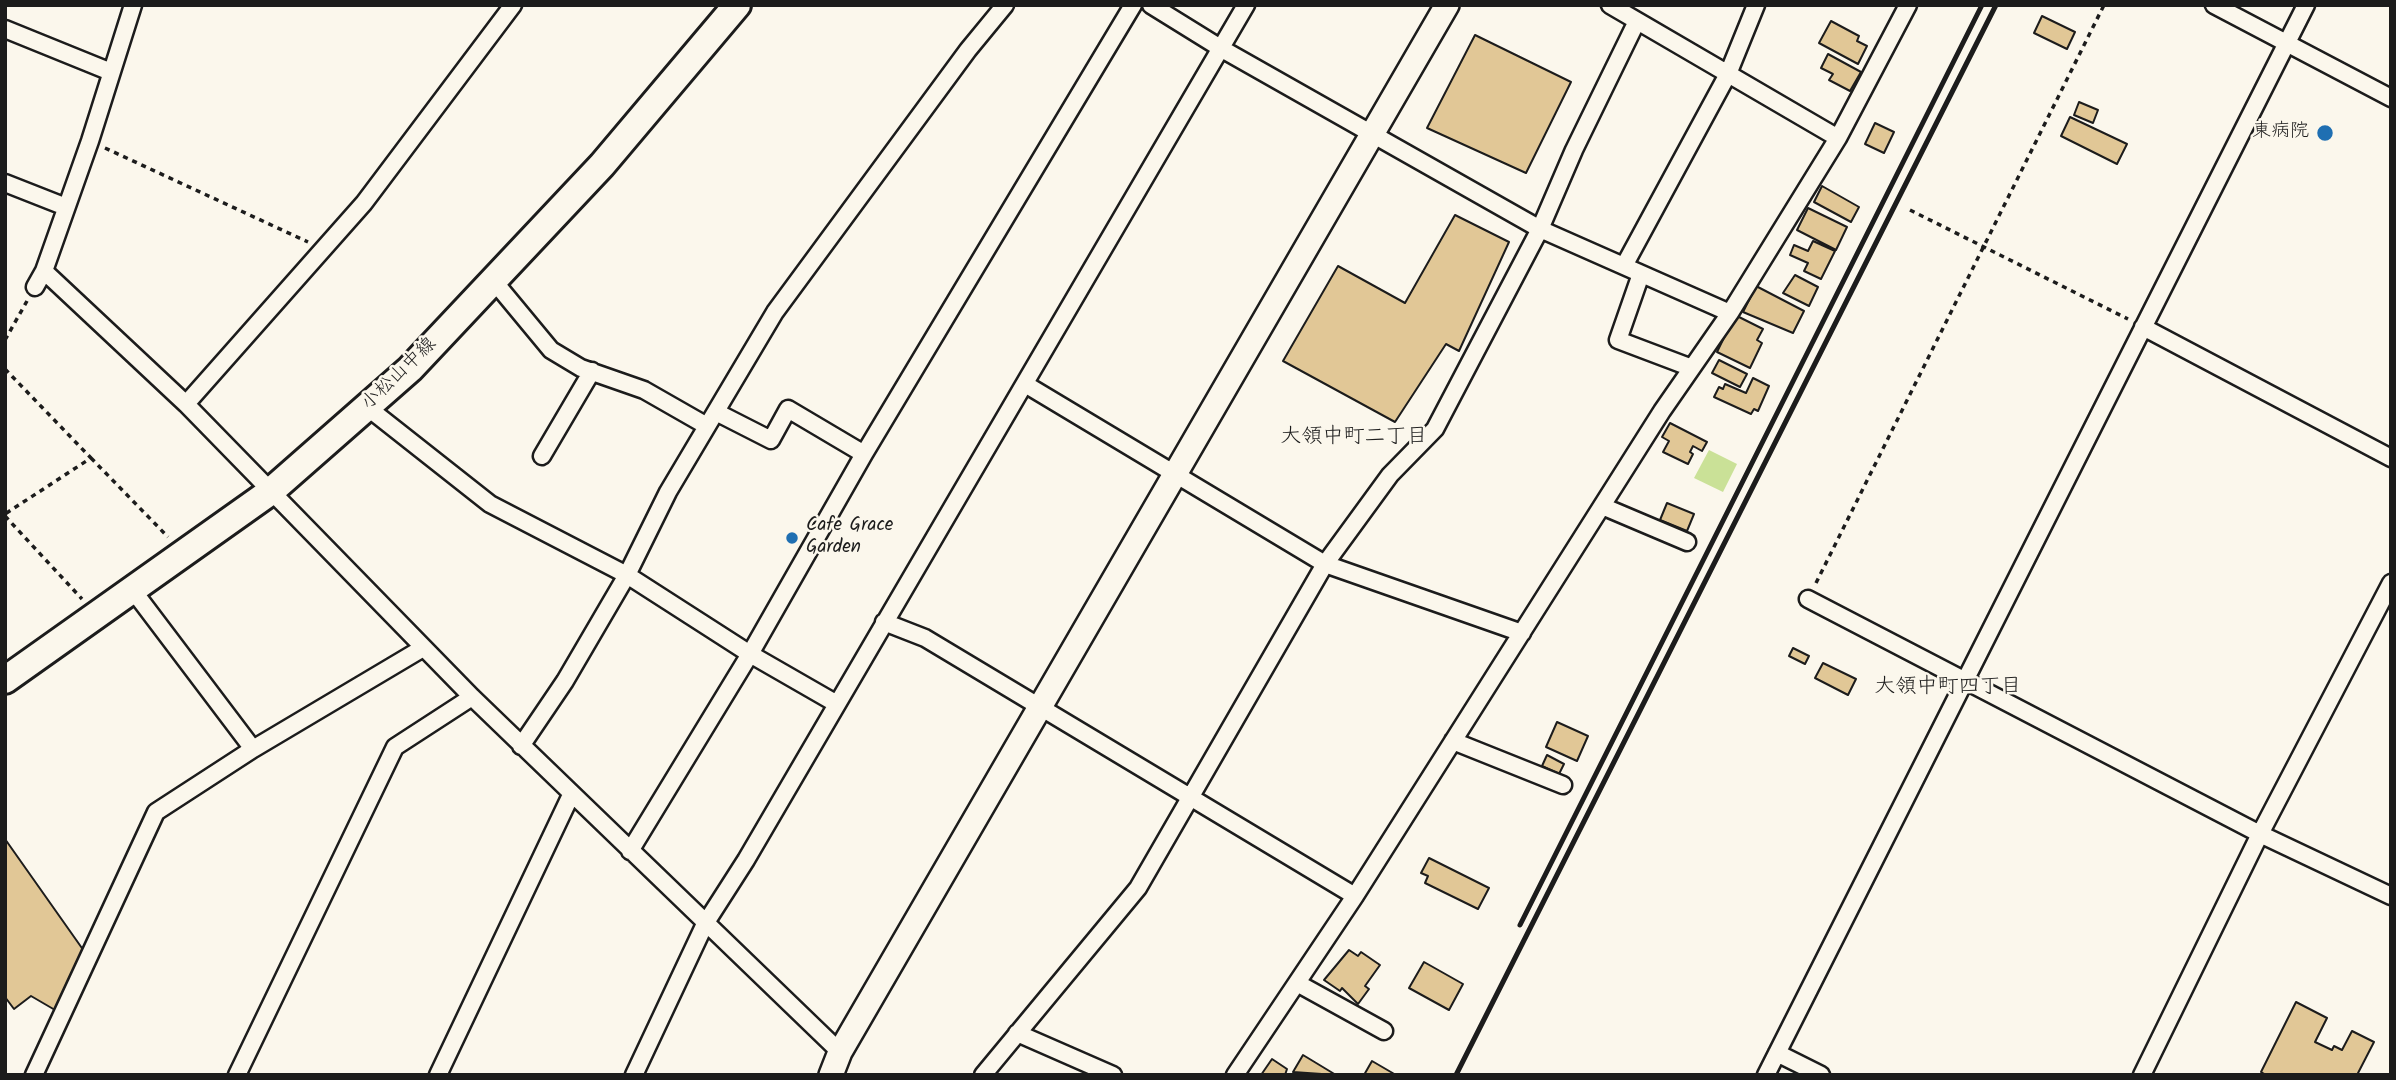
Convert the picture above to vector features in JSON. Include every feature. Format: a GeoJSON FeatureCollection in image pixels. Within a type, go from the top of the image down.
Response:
{"type":"FeatureCollection","features":[{"type":"Feature","properties":{"kind":"main road","name":"小松山中線"},"geometry":{"type":"LineString","coordinates":[[5,680],[270,492],[410,369],[602,165],[737,5]]}},
{"type":"Feature","properties":{"kind":"street"},"geometry":{"type":"LineString","coordinates":[[35,287],[44,271],[90,141],[133,5]]}},
{"type":"Feature","properties":{"kind":"street"},"geometry":{"type":"LineString","coordinates":[[186,404],[324,250],[454,87],[513,5]]}},
{"type":"Feature","properties":{"kind":"street"},"geometry":{"type":"LineString","coordinates":[[521,746],[565,681],[627,575],[668,492],[775,312],[968,50],[1005,5]]}},
{"type":"Feature","properties":{"kind":"street"},"geometry":{"type":"LineString","coordinates":[[630,851],[750,654],[864,453],[1133,5]]}},
{"type":"Feature","properties":{"kind":"street"},"geometry":{"type":"LineString","coordinates":[[1151,5],[1222,49],[1540,229],[1730,313]]}},
{"type":"Feature","properties":{"kind":"street"},"geometry":{"type":"LineString","coordinates":[[634,1075],[705,923],[837,704],[1246,5]]}},
{"type":"Feature","properties":{"kind":"street"},"geometry":{"type":"LineString","coordinates":[[831,1075],[840,1052],[1173,475],[1375,134],[1447,5]]}},
{"type":"Feature","properties":{"kind":"street"},"geometry":{"type":"LineString","coordinates":[[1610,5],[1838,138]]}},
{"type":"Feature","properties":{"kind":"street"},"geometry":{"type":"LineString","coordinates":[[1624,266],[1728,74],[1756,5]]}},
{"type":"Feature","properties":{"kind":"street"},"geometry":{"type":"LineString","coordinates":[[1235,1075],[1356,896],[1602,506],[1730,313],[1838,138],[1908,5]]}},
{"type":"Feature","properties":{"kind":"street"},"geometry":{"type":"LineString","coordinates":[[2214,5],[2391,98]]}},
{"type":"Feature","properties":{"kind":"street"},"geometry":{"type":"LineString","coordinates":[[1766,1075],[2306,5]]}},
{"type":"Feature","properties":{"kind":"street"},"geometry":{"type":"LineString","coordinates":[[983,1075],[1138,888],[1325,564],[1390,475],[1435,429],[1540,229],[1574,150],[1637,21]]}},
{"type":"Feature","properties":{"kind":"street"},"geometry":{"type":"LineString","coordinates":[[5,29],[111,72]]}},
{"type":"Feature","properties":{"kind":"street"},"geometry":{"type":"LineString","coordinates":[[5,184],[66,207]]}},
{"type":"Feature","properties":{"kind":"street"},"geometry":{"type":"LineString","coordinates":[[44,271],[186,404],[521,746],[840,1052]]}},
{"type":"Feature","properties":{"kind":"street"},"geometry":{"type":"LineString","coordinates":[[1641,274],[1618,340],[1692,368]]}},
{"type":"Feature","properties":{"kind":"street"},"geometry":{"type":"LineString","coordinates":[[493,280],[551,350],[592,372],[771,440],[789,409],[864,453]]}},
{"type":"Feature","properties":{"kind":"street"},"geometry":{"type":"LineString","coordinates":[[2143,327],[2391,458]]}},
{"type":"Feature","properties":{"kind":"street"},"geometry":{"type":"LineString","coordinates":[[542,456],[592,372]]}},
{"type":"Feature","properties":{"kind":"street"},"geometry":{"type":"LineString","coordinates":[[1025,384],[1325,564],[1522,633]]}},
{"type":"Feature","properties":{"kind":"street"},"geometry":{"type":"LineString","coordinates":[[367,407],[489,504],[627,575],[750,654],[837,704]]}},
{"type":"Feature","properties":{"kind":"street"},"geometry":{"type":"LineString","coordinates":[[1602,506],[1687,542]]}},
{"type":"Feature","properties":{"kind":"street"},"geometry":{"type":"LineString","coordinates":[[2142,1075],[2260,834],[2391,583]]}},
{"type":"Feature","properties":{"kind":"street"},"geometry":{"type":"LineString","coordinates":[[132,589],[253,749]]}},
{"type":"Feature","properties":{"kind":"street"},"geometry":{"type":"LineString","coordinates":[[1808,599],[2260,834],[2391,896]]}},
{"type":"Feature","properties":{"kind":"street"},"geometry":{"type":"LineString","coordinates":[[884,622],[925,638],[1356,896]]}},
{"type":"Feature","properties":{"kind":"street"},"geometry":{"type":"LineString","coordinates":[[34,1075],[156,812],[253,749],[423,648]]}},
{"type":"Feature","properties":{"kind":"street"},"geometry":{"type":"LineString","coordinates":[[237,1075],[395,747],[472,697]]}},
{"type":"Feature","properties":{"kind":"street"},"geometry":{"type":"LineString","coordinates":[[1453,741],[1563,785]]}},
{"type":"Feature","properties":{"kind":"street"},"geometry":{"type":"LineString","coordinates":[[438,1075],[571,795]]}},
{"type":"Feature","properties":{"kind":"street"},"geometry":{"type":"LineString","coordinates":[[1297,983],[1384,1031]]}},
{"type":"Feature","properties":{"kind":"street"},"geometry":{"type":"LineString","coordinates":[[1017,1033],[1113,1075]]}},
{"type":"Feature","properties":{"kind":"street"},"geometry":{"type":"LineString","coordinates":[[1777,1053],[1821,1075]]}},
{"type":"Feature","properties":{"kind":"path"},"geometry":{"type":"LineString","coordinates":[[1808,599],[2104,5]]}},
{"type":"Feature","properties":{"kind":"path"},"geometry":{"type":"LineString","coordinates":[[90,141],[324,250]]}},
{"type":"Feature","properties":{"kind":"path"},"geometry":{"type":"LineString","coordinates":[[1910,210],[2143,327]]}},
{"type":"Feature","properties":{"kind":"path"},"geometry":{"type":"LineString","coordinates":[[5,340],[35,287]]}},
{"type":"Feature","properties":{"kind":"path"},"geometry":{"type":"LineString","coordinates":[[5,369],[184,553]]}},
{"type":"Feature","properties":{"kind":"path"},"geometry":{"type":"LineString","coordinates":[[91,458],[5,515],[97,615]]}},
{"type":"Feature","properties":{"kind":"green space"},"geometry":{"type":"Polygon","coordinates":[[[1709,450],[1737,464],[1723,492],[1694,478],[1709,450]]]}},
{"type":"Feature","properties":{"kind":"building"},"geometry":{"type":"Polygon","coordinates":[[[2042,16],[2075,32],[2067,49],[2034,33],[2042,16]]]}},
{"type":"Feature","properties":{"kind":"building"},"geometry":{"type":"Polygon","coordinates":[[[1831,21],[1859,36],[1857,41],[1867,46],[1858,64],[1819,43],[1831,21]]]}},
{"type":"Feature","properties":{"kind":"building"},"geometry":{"type":"Polygon","coordinates":[[[1475,35],[1571,82],[1526,173],[1427,128],[1475,35]]]}},
{"type":"Feature","properties":{"kind":"building"},"geometry":{"type":"Polygon","coordinates":[[[1828,54],[1861,72],[1850,91],[1829,80],[1833,74],[1821,68],[1828,54]]]}},
{"type":"Feature","properties":{"kind":"building"},"geometry":{"type":"Polygon","coordinates":[[[2079,102],[2098,110],[2093,123],[2074,115],[2079,102]]]}},
{"type":"Feature","properties":{"kind":"building"},"geometry":{"type":"Polygon","coordinates":[[[2070,117],[2127,144],[2117,164],[2061,136],[2070,117]]]}},
{"type":"Feature","properties":{"kind":"building"},"geometry":{"type":"Polygon","coordinates":[[[1875,123],[1894,132],[1884,153],[1865,144],[1875,123]]]}},
{"type":"Feature","properties":{"kind":"building"},"geometry":{"type":"Polygon","coordinates":[[[1822,186],[1859,207],[1851,222],[1814,202],[1822,186]]]}},
{"type":"Feature","properties":{"kind":"building"},"geometry":{"type":"Polygon","coordinates":[[[1808,208],[1847,227],[1836,250],[1797,230],[1808,208]]]}},
{"type":"Feature","properties":{"kind":"building"},"geometry":{"type":"Polygon","coordinates":[[[1455,215],[1509,242],[1459,351],[1446,344],[1395,422],[1283,361],[1338,266],[1405,303],[1455,215]]]}},
{"type":"Feature","properties":{"kind":"building"},"geometry":{"type":"Polygon","coordinates":[[[1813,241],[1835,251],[1821,279],[1804,271],[1808,263],[1790,255],[1794,245],[1808,251],[1813,241]]]}},
{"type":"Feature","properties":{"kind":"building"},"geometry":{"type":"Polygon","coordinates":[[[1795,275],[1818,287],[1809,306],[1783,293],[1795,275]]]}},
{"type":"Feature","properties":{"kind":"building"},"geometry":{"type":"Polygon","coordinates":[[[1756,286],[1804,311],[1793,333],[1743,312],[1756,286]]]}},
{"type":"Feature","properties":{"kind":"building"},"geometry":{"type":"Polygon","coordinates":[[[1735,315],[1763,329],[1757,340],[1762,343],[1750,368],[1717,352],[1735,315]]]}},
{"type":"Feature","properties":{"kind":"building"},"geometry":{"type":"Polygon","coordinates":[[[1719,360],[1747,374],[1740,387],[1712,373],[1719,360]]]}},
{"type":"Feature","properties":{"kind":"building"},"geometry":{"type":"Polygon","coordinates":[[[1753,378],[1769,386],[1758,411],[1754,409],[1751,414],[1714,397],[1719,387],[1723,389],[1725,384],[1746,393],[1753,378]]]}},
{"type":"Feature","properties":{"kind":"building"},"geometry":{"type":"Polygon","coordinates":[[[1670,423],[1707,442],[1702,451],[1693,446],[1690,452],[1693,454],[1688,464],[1663,452],[1669,441],[1662,437],[1670,423]]]}},
{"type":"Feature","properties":{"kind":"building"},"geometry":{"type":"Polygon","coordinates":[[[1667,503],[1694,514],[1687,531],[1660,520],[1667,503]]]}},
{"type":"Feature","properties":{"kind":"building"},"geometry":{"type":"Polygon","coordinates":[[[1793,648],[1809,656],[1805,664],[1789,656],[1793,648]]]}},
{"type":"Feature","properties":{"kind":"building"},"geometry":{"type":"Polygon","coordinates":[[[1823,663],[1856,679],[1848,695],[1815,678],[1823,663]]]}},
{"type":"Feature","properties":{"kind":"building"},"geometry":{"type":"Polygon","coordinates":[[[1557,722],[1588,736],[1577,761],[1546,747],[1557,722]]]}},
{"type":"Feature","properties":{"kind":"building"},"geometry":{"type":"Polygon","coordinates":[[[1547,755],[1564,764],[1559,774],[1542,766],[1547,755]]]}},
{"type":"Feature","properties":{"kind":"building"},"geometry":{"type":"Polygon","coordinates":[[[5,839],[84,951],[55,1010],[31,996],[14,1009],[5,997],[5,839]]]}},
{"type":"Feature","properties":{"kind":"building"},"geometry":{"type":"Polygon","coordinates":[[[1429,858],[1489,888],[1478,909],[1425,883],[1428,876],[1421,873],[1429,858]]]}},
{"type":"Feature","properties":{"kind":"building"},"geometry":{"type":"Polygon","coordinates":[[[1349,950],[1358,956],[1361,952],[1380,965],[1365,986],[1369,989],[1358,1004],[1342,988],[1340,991],[1324,980],[1349,950]]]}},
{"type":"Feature","properties":{"kind":"building"},"geometry":{"type":"Polygon","coordinates":[[[1424,962],[1463,984],[1449,1010],[1409,988],[1424,962]]]}},
{"type":"Feature","properties":{"kind":"building"},"geometry":{"type":"Polygon","coordinates":[[[2296,1002],[2327,1018],[2315,1042],[2332,1050],[2334,1046],[2342,1050],[2352,1031],[2374,1042],[2357,1075],[2266,1075],[2261,1072],[2296,1002]]]}},
{"type":"Feature","properties":{"kind":"building"},"geometry":{"type":"Polygon","coordinates":[[[1303,1055],[1336,1075],[1293,1072],[1303,1055]]]}},
{"type":"Feature","properties":{"kind":"building"},"geometry":{"type":"Polygon","coordinates":[[[1272,1059],[1287,1069],[1285,1075],[1261,1075],[1272,1059]]]}},
{"type":"Feature","properties":{"kind":"building"},"geometry":{"type":"Polygon","coordinates":[[[1372,1061],[1396,1075],[1364,1075],[1372,1061]]]}},
{"type":"Feature","properties":{"kind":"railway"},"geometry":{"type":"LineString","coordinates":[[1520,925],[1982,5]]}},
{"type":"Feature","properties":{"kind":"railway"},"geometry":{"type":"LineString","coordinates":[[1456,1075],[1996,5]]}},
{"type":"Feature","properties":{"kind":"place","name":"東病院"},"geometry":{"type":"Point","coordinates":[2325,133]}},
{"type":"Feature","properties":{"kind":"place","name":"Cafe Grace Garden"},"geometry":{"type":"Point","coordinates":[792,538]}},
{"type":"Feature","properties":{"kind":"district","name":"大領中町二丁目"},"geometry":{"type":"Point","coordinates":[1354,438]}},
{"type":"Feature","properties":{"kind":"district","name":"大領中町四丁目"},"geometry":{"type":"Point","coordinates":[1948,688]}}]}
